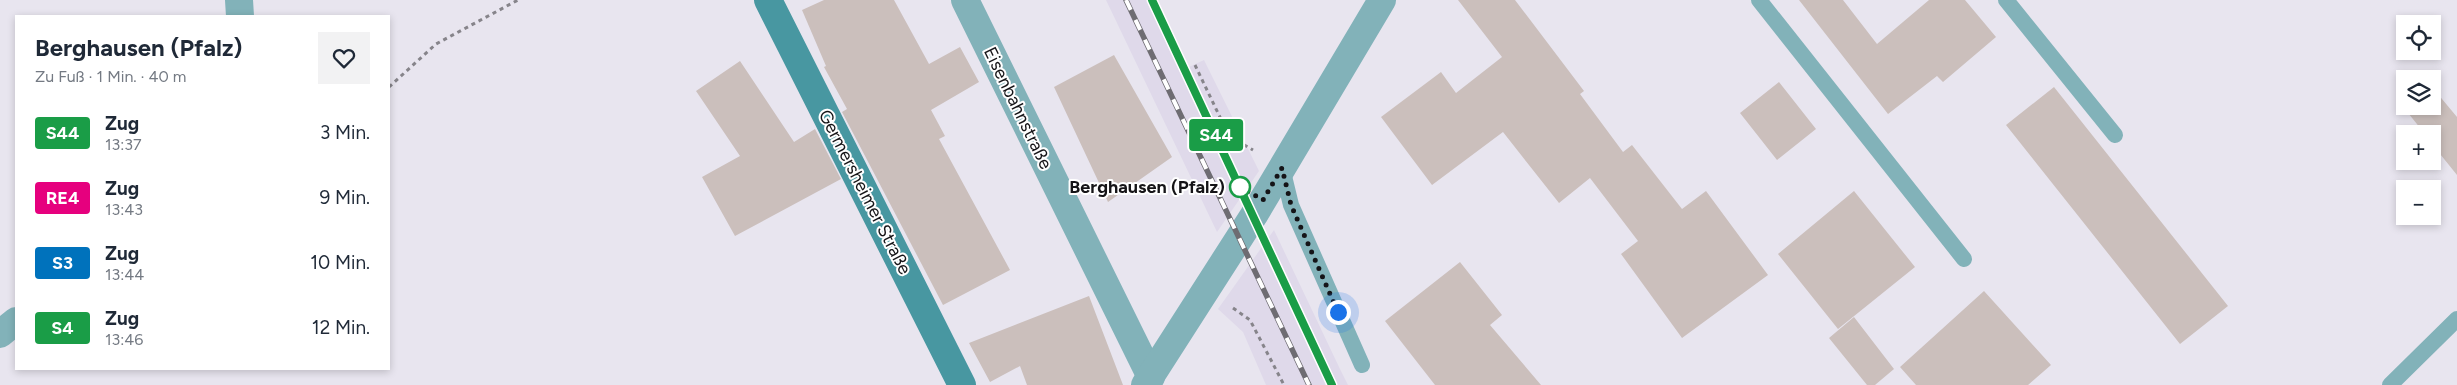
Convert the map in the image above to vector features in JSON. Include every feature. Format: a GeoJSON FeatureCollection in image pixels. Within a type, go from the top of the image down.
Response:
{"type":"FeatureCollection","features":[{"type":"Feature","properties":{"kind":"main road","name":"Germersheimer Straße"},"geometry":{"type":"LineString","coordinates":[[768,0],[962,385]]}},
{"type":"Feature","properties":{"kind":"street"},"geometry":{"type":"LineString","coordinates":[[239,0],[240,15]]}},
{"type":"Feature","properties":{"kind":"street","name":"Eisenbahnstraße"},"geometry":{"type":"LineString","coordinates":[[965,0],[1148,381]]}},
{"type":"Feature","properties":{"kind":"street"},"geometry":{"type":"LineString","coordinates":[[1148,381],[1282,168],[1382,0]]}},
{"type":"Feature","properties":{"kind":"street"},"geometry":{"type":"LineString","coordinates":[[0,334],[15,322]]}},
{"type":"Feature","properties":{"kind":"lane"},"geometry":{"type":"LineString","coordinates":[[1759,0],[1964,259]]}},
{"type":"Feature","properties":{"kind":"lane"},"geometry":{"type":"LineString","coordinates":[[2006,0],[2115,135]]}},
{"type":"Feature","properties":{"kind":"lane"},"geometry":{"type":"LineString","coordinates":[[1282,168],[1291,205],[1362,366]]}},
{"type":"Feature","properties":{"kind":"lane"},"geometry":{"type":"LineString","coordinates":[[2390,385],[2457,319]]}},
{"type":"Feature","properties":{"kind":"path"},"geometry":{"type":"LineString","coordinates":[[390,86],[436,44],[518,0]]}},
{"type":"Feature","properties":{"kind":"path"},"geometry":{"type":"LineString","coordinates":[[1195,65],[1229,136],[1282,168]]}},
{"type":"Feature","properties":{"kind":"path"},"geometry":{"type":"LineString","coordinates":[[1206,290],[1250,320],[1284,385]]}},
{"type":"Feature","properties":{"kind":"shaded area"},"geometry":{"type":"Polygon","coordinates":[[[1106,0],[1158,0],[1189,67],[1204,60],[1259,171],[1217,232],[1106,0]]]}},
{"type":"Feature","properties":{"kind":"shaded area"},"geometry":{"type":"Polygon","coordinates":[[[1274,230],[1348,385],[1266,385],[1243,332],[1218,309],[1274,230]]]}},
{"type":"Feature","properties":{"kind":"building"},"geometry":{"type":"Polygon","coordinates":[[[824,0],[894,0],[929,64],[960,47],[979,82],[931,110],[945,136],[939,139],[1010,270],[943,305],[842,112],[847,109],[824,67],[826,66],[802,10],[824,0]]]}},
{"type":"Feature","properties":{"kind":"building"},"geometry":{"type":"Polygon","coordinates":[[[1458,0],[1515,0],[1584,91],[1580,94],[1623,152],[1632,145],[1682,209],[1706,191],[1768,275],[1682,338],[1621,254],[1638,241],[1590,178],[1559,203],[1503,132],[1432,185],[1381,117],[1441,72],[1456,93],[1502,57],[1458,0]]]}},
{"type":"Feature","properties":{"kind":"building"},"geometry":{"type":"Polygon","coordinates":[[[1799,0],[1843,0],[1877,44],[1929,0],[1965,0],[1996,37],[1943,82],[1937,76],[1888,114],[1799,0]]]}},
{"type":"Feature","properties":{"kind":"building"},"geometry":{"type":"Polygon","coordinates":[[[1114,55],[1172,157],[1108,202],[1054,87],[1114,55]]]}},
{"type":"Feature","properties":{"kind":"building"},"geometry":{"type":"Polygon","coordinates":[[[740,61],[794,142],[815,129],[841,179],[735,236],[702,177],[740,156],[696,91],[740,61]]]}},
{"type":"Feature","properties":{"kind":"building"},"geometry":{"type":"Polygon","coordinates":[[[1779,82],[1816,129],[1777,160],[1740,113],[1779,82]]]}},
{"type":"Feature","properties":{"kind":"building"},"geometry":{"type":"Polygon","coordinates":[[[2054,87],[2228,306],[2180,344],[2006,125],[2054,87]]]}},
{"type":"Feature","properties":{"kind":"building"},"geometry":{"type":"Polygon","coordinates":[[[2441,98],[2457,117],[2457,175],[2441,155],[2441,125],[2418,125],[2410,115],[2441,115],[2441,98]]]}},
{"type":"Feature","properties":{"kind":"building"},"geometry":{"type":"Polygon","coordinates":[[[1854,191],[1915,267],[1838,329],[1778,254],[1854,191]]]}},
{"type":"Feature","properties":{"kind":"building"},"geometry":{"type":"Polygon","coordinates":[[[1460,262],[1502,315],[1490,325],[1541,385],[1435,385],[1385,321],[1460,262]]]}},
{"type":"Feature","properties":{"kind":"building"},"geometry":{"type":"Polygon","coordinates":[[[1984,291],[2051,365],[2028,385],[1916,385],[1900,367],[1984,291]]]}},
{"type":"Feature","properties":{"kind":"building"},"geometry":{"type":"Polygon","coordinates":[[[1089,296],[1123,385],[1027,385],[1020,366],[990,382],[969,343],[1089,296]]]}},
{"type":"Feature","properties":{"kind":"building"},"geometry":{"type":"Polygon","coordinates":[[[1854,317],[1894,369],[1875,385],[1867,385],[1829,338],[1854,317]]]}},
{"type":"Feature","properties":{"kind":"railway"},"geometry":{"type":"LineString","coordinates":[[1126,0],[1309,385]]}},
{"type":"Feature","properties":{"kind":"railway"},"geometry":{"type":"LineString","coordinates":[[1152,0],[1332,385]]}},
{"type":"Feature","properties":{"kind":"train","name":"S44"},"geometry":{"type":"LineString","coordinates":[[1152,0],[1332,385]]}},
{"type":"Feature","properties":{"kind":"place","name":"Berghausen (Pfalz)"},"geometry":{"type":"Point","coordinates":[1240,187]}},
{"type":"Feature","properties":{"kind":"route"},"geometry":{"type":"LineString","coordinates":[[1240,187],[1263,200],[1282,168],[1291,205],[1338,312]]}}]}
